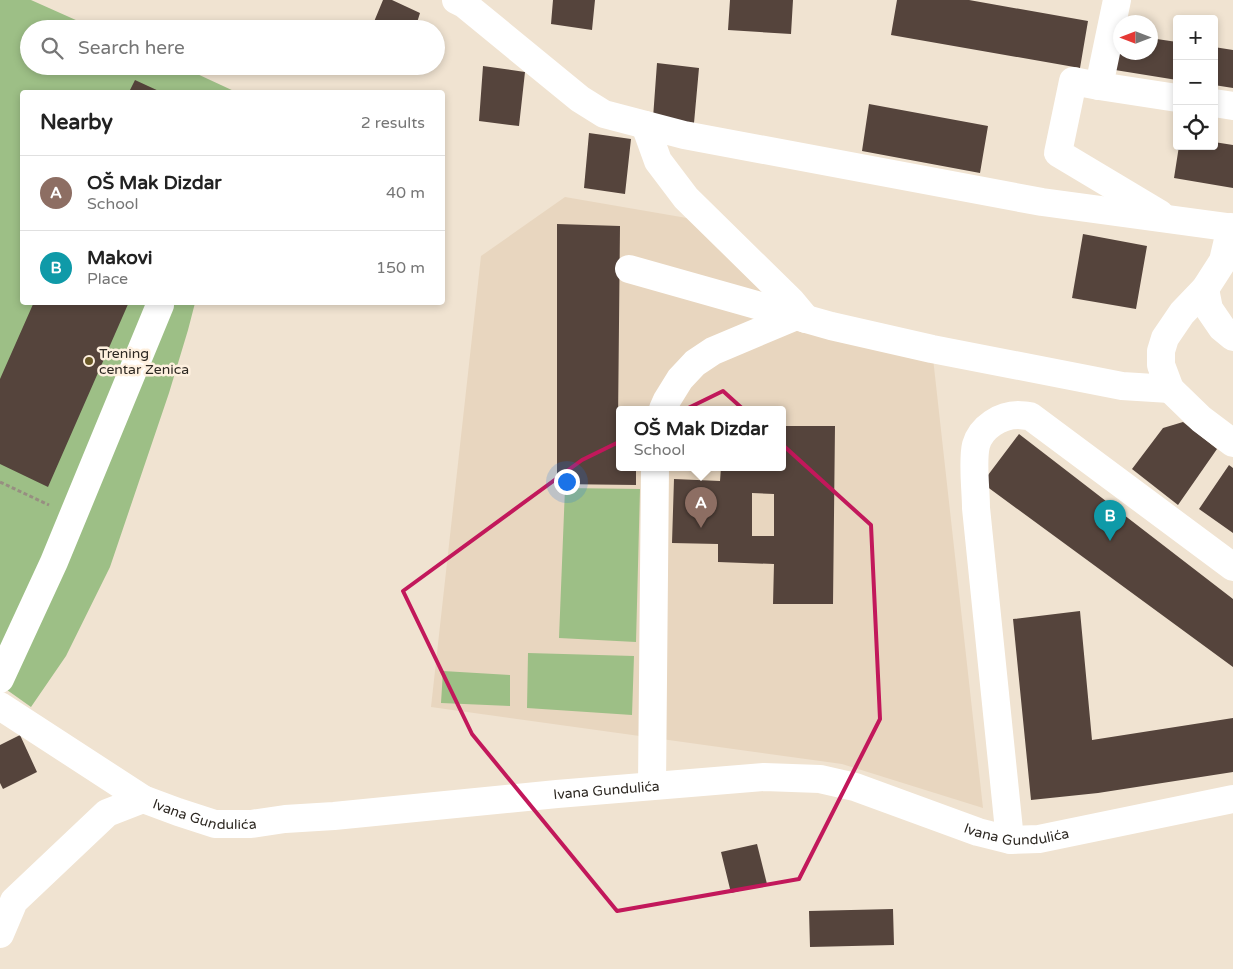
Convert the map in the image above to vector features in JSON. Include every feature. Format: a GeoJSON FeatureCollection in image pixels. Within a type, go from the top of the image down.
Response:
{"type":"FeatureCollection","features":[{"type":"Feature","properties":{"kind":"street"},"geometry":{"type":"LineString","coordinates":[[456,0],[464,4],[580,99],[604,114],[684,135],[1042,202],[1232,228],[1223,261],[1205,289],[1182,313],[1165,338],[1161,351],[1160,366],[1170,389],[1201,419],[1233,443]]}},
{"type":"Feature","properties":{"kind":"street"},"geometry":{"type":"LineString","coordinates":[[1099,86],[1118,0]]}},
{"type":"Feature","properties":{"kind":"street"},"geometry":{"type":"LineString","coordinates":[[1168,219],[1058,153],[1073,81],[1173,97]]}},
{"type":"Feature","properties":{"kind":"street"},"geometry":{"type":"LineString","coordinates":[[1218,104],[1233,106]]}},
{"type":"Feature","properties":{"kind":"street"},"geometry":{"type":"LineString","coordinates":[[645,125],[658,161],[686,198],[791,301],[801,317]]}},
{"type":"Feature","properties":{"kind":"street"},"geometry":{"type":"LineString","coordinates":[[629,269],[831,326],[932,349],[1122,386],[1170,389]]}},
{"type":"Feature","properties":{"kind":"street"},"geometry":{"type":"LineString","coordinates":[[1205,289],[1210,309],[1222,328],[1233,337]]}},
{"type":"Feature","properties":{"kind":"street"},"geometry":{"type":"LineString","coordinates":[[0,679],[54,562],[160,305]]}},
{"type":"Feature","properties":{"kind":"street"},"geometry":{"type":"LineString","coordinates":[[664,406],[680,379],[695,363],[714,351],[801,317]]}},
{"type":"Feature","properties":{"kind":"street"},"geometry":{"type":"LineString","coordinates":[[1010,840],[976,508],[975,456],[976,444],[982,433],[993,423],[1005,417],[1030,416],[1233,567]]}},
{"type":"Feature","properties":{"kind":"street"},"geometry":{"type":"LineString","coordinates":[[652,786],[655,471]]}},
{"type":"Feature","properties":{"kind":"street","name":"Ivana Gundulića"},"geometry":{"type":"LineString","coordinates":[[0,706],[143,799],[214,824],[251,824],[285,819],[652,786],[764,778],[820,779],[855,787],[978,832],[1010,840],[1039,839],[1233,799]]}},
{"type":"Feature","properties":{"kind":"street"},"geometry":{"type":"LineString","coordinates":[[0,934],[14,901],[107,813],[143,799]]}},
{"type":"Feature","properties":{"kind":"path"},"geometry":{"type":"LineString","coordinates":[[0,482],[73,516]]}},
{"type":"Feature","properties":{"kind":"highlighted area"},"geometry":{"type":"Polygon","coordinates":[[[723,391],[871,525],[880,719],[799,879],[617,911],[472,734],[403,591],[582,460],[723,391]]]}},
{"type":"Feature","properties":{"kind":"shaded area"},"geometry":{"type":"Polygon","coordinates":[[[565,197],[710,222],[806,319],[932,349],[983,808],[842,764],[431,707],[481,256],[565,197]]]}},
{"type":"Feature","properties":{"kind":"green space","name":"Trening centar Zenica"},"geometry":{"type":"Polygon","coordinates":[[[0,0],[31,0],[76,20],[20,20],[20,75],[199,75],[232,90],[20,90],[20,305],[194,305],[169,393],[110,567],[66,656],[31,707],[0,685],[0,0]]]}},
{"type":"Feature","properties":{"kind":"green space"},"geometry":{"type":"Polygon","coordinates":[[[565,488],[640,489],[636,642],[559,638],[565,488]]]}},
{"type":"Feature","properties":{"kind":"green space"},"geometry":{"type":"Polygon","coordinates":[[[528,653],[634,656],[632,715],[527,708],[528,653]]]}},
{"type":"Feature","properties":{"kind":"green space"},"geometry":{"type":"Polygon","coordinates":[[[443,671],[510,675],[510,706],[441,703],[443,671]]]}},
{"type":"Feature","properties":{"kind":"building"},"geometry":{"type":"Polygon","coordinates":[[[383,0],[392,0],[420,13],[418,20],[375,20],[383,0]]]}},
{"type":"Feature","properties":{"kind":"building"},"geometry":{"type":"Polygon","coordinates":[[[553,0],[595,0],[592,30],[551,24],[553,0]]]}},
{"type":"Feature","properties":{"kind":"building"},"geometry":{"type":"Polygon","coordinates":[[[730,0],[793,0],[791,34],[728,30],[730,0]]]}},
{"type":"Feature","properties":{"kind":"building"},"geometry":{"type":"Polygon","coordinates":[[[897,0],[969,0],[1088,21],[1080,68],[891,35],[897,0]]]}},
{"type":"Feature","properties":{"kind":"building"},"geometry":{"type":"Polygon","coordinates":[[[1158,39],[1173,41],[1173,79],[1115,70],[1117,60],[1158,60],[1158,39]]]}},
{"type":"Feature","properties":{"kind":"building"},"geometry":{"type":"Polygon","coordinates":[[[1218,48],[1233,50],[1233,88],[1218,86],[1218,48]]]}},
{"type":"Feature","properties":{"kind":"building"},"geometry":{"type":"Polygon","coordinates":[[[657,63],[699,68],[694,123],[653,118],[657,63]]]}},
{"type":"Feature","properties":{"kind":"building"},"geometry":{"type":"Polygon","coordinates":[[[483,66],[525,72],[519,126],[479,121],[483,66]]]}},
{"type":"Feature","properties":{"kind":"building"},"geometry":{"type":"Polygon","coordinates":[[[135,80],[157,90],[130,90],[135,80]]]}},
{"type":"Feature","properties":{"kind":"building"},"geometry":{"type":"Polygon","coordinates":[[[869,104],[988,126],[980,173],[862,151],[869,104]]]}},
{"type":"Feature","properties":{"kind":"building"},"geometry":{"type":"Polygon","coordinates":[[[589,133],[631,139],[625,194],[584,188],[589,133]]]}},
{"type":"Feature","properties":{"kind":"building"},"geometry":{"type":"Polygon","coordinates":[[[1218,143],[1233,145],[1233,188],[1174,178],[1178,150],[1218,150],[1218,143]]]}},
{"type":"Feature","properties":{"kind":"building"},"geometry":{"type":"Polygon","coordinates":[[[557,224],[620,226],[616,471],[636,471],[636,485],[557,484],[557,224]]]}},
{"type":"Feature","properties":{"kind":"building"},"geometry":{"type":"Polygon","coordinates":[[[1083,234],[1147,246],[1136,309],[1072,298],[1083,234]]]}},
{"type":"Feature","properties":{"kind":"building"},"geometry":{"type":"Polygon","coordinates":[[[33,305],[128,305],[48,487],[0,464],[0,379],[33,305]]]}},
{"type":"Feature","properties":{"kind":"building"},"geometry":{"type":"Polygon","coordinates":[[[1183,422],[1217,449],[1178,505],[1132,469],[1163,428],[1183,422]]]}},
{"type":"Feature","properties":{"kind":"building"},"geometry":{"type":"Polygon","coordinates":[[[786,426],[835,426],[833,604],[773,604],[774,564],[718,562],[718,544],[672,543],[674,479],[720,481],[721,471],[786,471],[786,426]],[[752,493],[752,536],[774,536],[774,494],[752,493]]]}},
{"type":"Feature","properties":{"kind":"building"},"geometry":{"type":"Polygon","coordinates":[[[1019,434],[1233,599],[1233,667],[982,483],[1019,434]]]}},
{"type":"Feature","properties":{"kind":"building"},"geometry":{"type":"Polygon","coordinates":[[[1229,465],[1233,468],[1233,533],[1199,509],[1229,465]]]}},
{"type":"Feature","properties":{"kind":"building"},"geometry":{"type":"Polygon","coordinates":[[[1080,611],[1092,740],[1233,718],[1233,772],[1098,793],[1031,800],[1013,619],[1080,611]]]}},
{"type":"Feature","properties":{"kind":"building"},"geometry":{"type":"Polygon","coordinates":[[[20,735],[37,772],[3,789],[0,783],[0,745],[20,735]]]}},
{"type":"Feature","properties":{"kind":"building"},"geometry":{"type":"Polygon","coordinates":[[[757,844],[767,884],[731,893],[721,852],[757,844]]]}},
{"type":"Feature","properties":{"kind":"building"},"geometry":{"type":"Polygon","coordinates":[[[893,909],[894,945],[810,947],[809,911],[893,909]]]}},
{"type":"Feature","properties":{"kind":"place","name":"Trening centar Zenica"},"geometry":{"type":"Point","coordinates":[89,361]}},
{"type":"Feature","properties":{"kind":"place","name":"OŠ Mak Dizdar"},"geometry":{"type":"Point","coordinates":[701,528]}},
{"type":"Feature","properties":{"kind":"place","name":"Makovi"},"geometry":{"type":"Point","coordinates":[1110,541]}}]}
